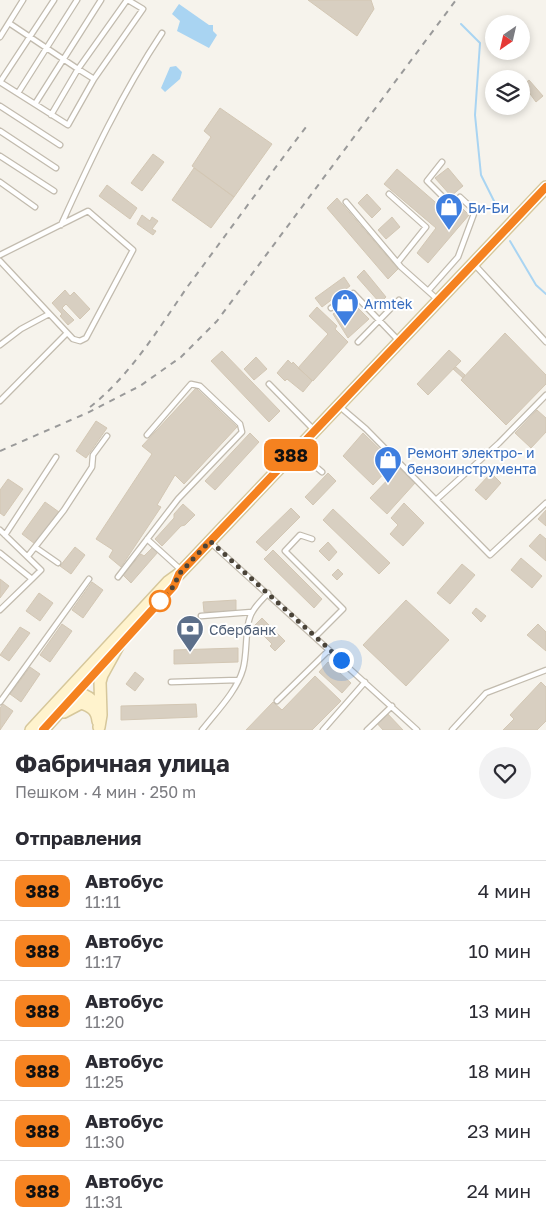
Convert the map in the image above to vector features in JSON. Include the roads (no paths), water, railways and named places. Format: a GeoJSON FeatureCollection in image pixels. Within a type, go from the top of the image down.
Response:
{"type":"FeatureCollection","features":[{"type":"Feature","properties":{"kind":"main road"},"geometry":{"type":"LineString","coordinates":[[45,728],[72,692],[168,582],[210,541],[546,186]]}},
{"type":"Feature","properties":{"kind":"main road"},"geometry":{"type":"LineString","coordinates":[[31,730],[118,646],[174,586],[180,572]]}},
{"type":"Feature","properties":{"kind":"main road"},"geometry":{"type":"LineString","coordinates":[[98,728],[102,715],[100,682],[118,646]]}},
{"type":"Feature","properties":{"kind":"main road"},"geometry":{"type":"LineString","coordinates":[[72,692],[86,696],[95,703],[100,713],[98,728]]}},
{"type":"Feature","properties":{"kind":"main road"},"geometry":{"type":"LineString","coordinates":[[45,728],[81,703],[95,710],[98,728]]}},
{"type":"Feature","properties":{"kind":"lane"},"geometry":{"type":"LineString","coordinates":[[0,37],[23,0]]}},
{"type":"Feature","properties":{"kind":"lane"},"geometry":{"type":"LineString","coordinates":[[51,114],[78,69],[128,0],[143,10],[94,79],[68,125],[0,82],[54,0]]}},
{"type":"Feature","properties":{"kind":"lane"},"geometry":{"type":"LineString","coordinates":[[18,93],[77,0]]}},
{"type":"Feature","properties":{"kind":"lane"},"geometry":{"type":"LineString","coordinates":[[35,104],[100,0]]}},
{"type":"Feature","properties":{"kind":"lane"},"geometry":{"type":"LineString","coordinates":[[9,23],[94,79]]}},
{"type":"Feature","properties":{"kind":"lane"},"geometry":{"type":"LineString","coordinates":[[61,225],[104,134],[141,65],[162,33]]}},
{"type":"Feature","properties":{"kind":"lane"},"geometry":{"type":"LineString","coordinates":[[0,106],[60,145]]}},
{"type":"Feature","properties":{"kind":"lane"},"geometry":{"type":"LineString","coordinates":[[0,131],[56,168]]}},
{"type":"Feature","properties":{"kind":"lane"},"geometry":{"type":"LineString","coordinates":[[0,156],[54,191]]}},
{"type":"Feature","properties":{"kind":"lane"},"geometry":{"type":"LineString","coordinates":[[428,291],[458,256],[474,211],[460,197],[452,206],[427,181],[442,162]]}},
{"type":"Feature","properties":{"kind":"lane"},"geometry":{"type":"LineString","coordinates":[[0,182],[35,207]]}},
{"type":"Feature","properties":{"kind":"lane"},"geometry":{"type":"LineString","coordinates":[[389,194],[426,227],[398,262]]}},
{"type":"Feature","properties":{"kind":"lane"},"geometry":{"type":"LineString","coordinates":[[346,202],[398,262],[438,300]]}},
{"type":"Feature","properties":{"kind":"lane"},"geometry":{"type":"LineString","coordinates":[[0,255],[88,211],[133,250],[86,338],[80,341],[73,339],[0,261]]}},
{"type":"Feature","properties":{"kind":"lane"},"geometry":{"type":"LineString","coordinates":[[473,263],[546,342]]}},
{"type":"Feature","properties":{"kind":"lane"},"geometry":{"type":"LineString","coordinates":[[331,308],[353,293],[399,341]]}},
{"type":"Feature","properties":{"kind":"lane"},"geometry":{"type":"LineString","coordinates":[[358,342],[399,300]]}},
{"type":"Feature","properties":{"kind":"lane"},"geometry":{"type":"LineString","coordinates":[[0,345],[21,329],[49,314]]}},
{"type":"Feature","properties":{"kind":"lane"},"geometry":{"type":"LineString","coordinates":[[0,401],[67,333]]}},
{"type":"Feature","properties":{"kind":"lane"},"geometry":{"type":"LineString","coordinates":[[118,577],[178,499],[242,432],[240,424],[200,386],[191,384],[147,435]]}},
{"type":"Feature","properties":{"kind":"lane"},"geometry":{"type":"LineString","coordinates":[[269,384],[314,430]]}},
{"type":"Feature","properties":{"kind":"lane"},"geometry":{"type":"LineString","coordinates":[[436,500],[499,443],[546,395]]}},
{"type":"Feature","properties":{"kind":"lane"},"geometry":{"type":"LineString","coordinates":[[338,405],[366,429],[490,555],[546,503]]}},
{"type":"Feature","properties":{"kind":"lane"},"geometry":{"type":"LineString","coordinates":[[28,556],[64,510],[92,467],[93,455],[107,436]]}},
{"type":"Feature","properties":{"kind":"lane"},"geometry":{"type":"LineString","coordinates":[[296,450],[322,472]]}},
{"type":"Feature","properties":{"kind":"lane"},"geometry":{"type":"LineString","coordinates":[[5,535],[56,457]]}},
{"type":"Feature","properties":{"kind":"lane"},"geometry":{"type":"LineString","coordinates":[[0,530],[41,570],[0,610]]}},
{"type":"Feature","properties":{"kind":"lane"},"geometry":{"type":"LineString","coordinates":[[312,539],[300,535],[285,551],[343,610],[315,637]]}},
{"type":"Feature","properties":{"kind":"lane"},"geometry":{"type":"LineString","coordinates":[[147,539],[180,572]]}},
{"type":"Feature","properties":{"kind":"lane"},"geometry":{"type":"LineString","coordinates":[[210,541],[418,730]]}},
{"type":"Feature","properties":{"kind":"lane"},"geometry":{"type":"LineString","coordinates":[[35,547],[58,563]]}},
{"type":"Feature","properties":{"kind":"lane"},"geometry":{"type":"LineString","coordinates":[[0,553],[32,579]]}},
{"type":"Feature","properties":{"kind":"lane"},"geometry":{"type":"LineString","coordinates":[[0,702],[90,579]]}},
{"type":"Feature","properties":{"kind":"lane"},"geometry":{"type":"LineString","coordinates":[[202,730],[238,680],[243,669],[248,642],[247,631],[252,612],[268,593]]}},
{"type":"Feature","properties":{"kind":"lane"},"geometry":{"type":"LineString","coordinates":[[201,616],[252,612]]}},
{"type":"Feature","properties":{"kind":"lane"},"geometry":{"type":"LineString","coordinates":[[277,701],[328,650]]}},
{"type":"Feature","properties":{"kind":"lane"},"geometry":{"type":"LineString","coordinates":[[452,730],[486,693],[546,670]]}},
{"type":"Feature","properties":{"kind":"lane"},"geometry":{"type":"LineString","coordinates":[[171,682],[238,680]]}},
{"type":"Feature","properties":{"kind":"lane"},"geometry":{"type":"LineString","coordinates":[[323,730],[365,682]]}},
{"type":"Feature","properties":{"kind":"lane"},"geometry":{"type":"LineString","coordinates":[[367,730],[392,706]]}},
{"type":"Feature","properties":{"kind":"lane"},"geometry":{"type":"LineString","coordinates":[[372,725],[376,730]]}},
{"type":"Feature","properties":{"kind":"water"},"geometry":{"type":"Polygon","coordinates":[[[179,4],[209,25],[213,25],[213,31],[217,35],[209,48],[177,31],[180,21],[172,14],[179,4]]]}},
{"type":"Feature","properties":{"kind":"water"},"geometry":{"type":"Polygon","coordinates":[[[176,66],[182,72],[180,79],[165,92],[161,88],[170,67],[176,66]]]}},
{"type":"Feature","properties":{"kind":"waterway"},"geometry":{"type":"LineString","coordinates":[[461,24],[480,43],[475,115],[481,175],[498,209]]}},
{"type":"Feature","properties":{"kind":"waterway"},"geometry":{"type":"LineString","coordinates":[[510,241],[536,285],[546,294]]}},
{"type":"Feature","properties":{"kind":"railway"},"geometry":{"type":"LineString","coordinates":[[0,451],[87,413],[140,386],[181,357],[217,321],[456,0]]}},
{"type":"Feature","properties":{"kind":"railway"},"geometry":{"type":"LineString","coordinates":[[90,407],[105,395],[143,351],[188,286],[309,123]]}},
{"type":"Feature","properties":{"kind":"place","name":"Би-Би"},"geometry":{"type":"Point","coordinates":[449,231]}},
{"type":"Feature","properties":{"kind":"place","name":"Armtek"},"geometry":{"type":"Point","coordinates":[345,327]}},
{"type":"Feature","properties":{"kind":"place","name":"Ремонт электро- и бензоинструмента"},"geometry":{"type":"Point","coordinates":[388,484]}},
{"type":"Feature","properties":{"kind":"place","name":"Сбербанк"},"geometry":{"type":"Point","coordinates":[190,653]}}]}
